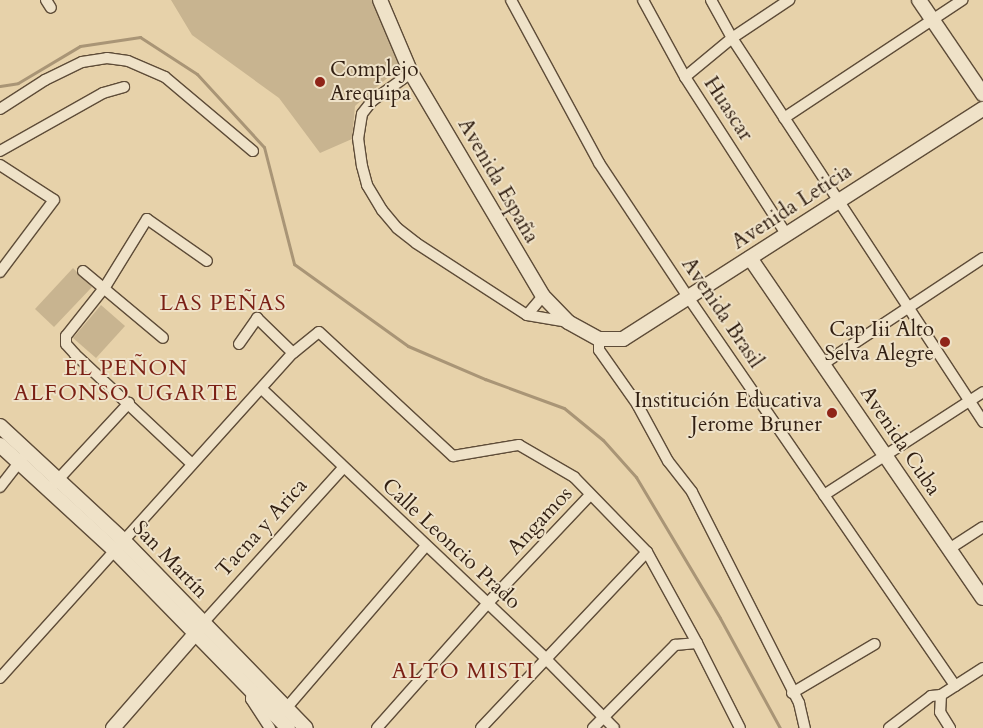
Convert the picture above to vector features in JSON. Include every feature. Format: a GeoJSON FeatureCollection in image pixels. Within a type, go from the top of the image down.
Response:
{"type":"FeatureCollection","features":[{"type":"Feature","properties":{"kind":"street","name":"Avenida España"},"geometry":{"type":"LineString","coordinates":[[380,0],[411,73],[543,296],[568,322],[599,339],[623,339]]}},
{"type":"Feature","properties":{"kind":"street","name":"Avenida Brasil"},"geometry":{"type":"LineString","coordinates":[[511,0],[599,163],[688,297],[955,686]]}},
{"type":"Feature","properties":{"kind":"street","name":"Huascar"},"geometry":{"type":"LineString","coordinates":[[643,0],[685,77],[786,234]]}},
{"type":"Feature","properties":{"kind":"street"},"geometry":{"type":"LineString","coordinates":[[711,0],[732,38],[983,422]]}},
{"type":"Feature","properties":{"kind":"street"},"geometry":{"type":"LineString","coordinates":[[685,77],[732,38],[789,0]]}},
{"type":"Feature","properties":{"kind":"street"},"geometry":{"type":"LineString","coordinates":[[919,0],[983,94]]}},
{"type":"Feature","properties":{"kind":"street"},"geometry":{"type":"LineString","coordinates":[[784,118],[962,0]]}},
{"type":"Feature","properties":{"kind":"street"},"geometry":{"type":"LineString","coordinates":[[0,109],[45,80],[82,62],[107,58],[128,61],[165,77],[253,151]]}},
{"type":"Feature","properties":{"kind":"street"},"geometry":{"type":"LineString","coordinates":[[411,73],[372,101],[362,114],[358,138],[367,185],[382,210],[397,228],[416,244],[527,315],[568,322]]}},
{"type":"Feature","properties":{"kind":"street"},"geometry":{"type":"LineString","coordinates":[[0,151],[103,93],[124,87]]}},
{"type":"Feature","properties":{"kind":"street","name":"Avenida Leticia"},"geometry":{"type":"LineString","coordinates":[[623,339],[983,109]]}},
{"type":"Feature","properties":{"kind":"street"},"geometry":{"type":"LineString","coordinates":[[0,165],[54,200],[0,272]]}},
{"type":"Feature","properties":{"kind":"street"},"geometry":{"type":"LineString","coordinates":[[192,464],[66,344],[66,336],[105,287],[147,219],[206,261]]}},
{"type":"Feature","properties":{"kind":"street","name":"Avenida Cuba"},"geometry":{"type":"LineString","coordinates":[[750,258],[983,598]]}},
{"type":"Feature","properties":{"kind":"street"},"geometry":{"type":"LineString","coordinates":[[823,364],[983,258]]}},
{"type":"Feature","properties":{"kind":"street"},"geometry":{"type":"LineString","coordinates":[[83,271],[105,287],[164,338]]}},
{"type":"Feature","properties":{"kind":"street"},"geometry":{"type":"LineString","coordinates":[[527,315],[543,296]]}},
{"type":"Feature","properties":{"kind":"street"},"geometry":{"type":"LineString","coordinates":[[239,344],[257,318],[292,353]]}},
{"type":"Feature","properties":{"kind":"street"},"geometry":{"type":"LineString","coordinates":[[0,678],[118,545],[262,389],[292,353],[319,332],[454,456],[519,445],[574,477],[646,552],[697,643],[740,728]]}},
{"type":"Feature","properties":{"kind":"street"},"geometry":{"type":"LineString","coordinates":[[599,339],[599,350],[637,404],[668,462],[692,492],[792,693],[799,703],[806,728]]}},
{"type":"Feature","properties":{"kind":"street","name":"Calle Leoncio Prado"},"geometry":{"type":"LineString","coordinates":[[262,389],[545,658],[614,728]]}},
{"type":"Feature","properties":{"kind":"street"},"geometry":{"type":"LineString","coordinates":[[824,495],[983,392]]}},
{"type":"Feature","properties":{"kind":"street"},"geometry":{"type":"LineString","coordinates":[[54,484],[129,403]]}},
{"type":"Feature","properties":{"kind":"street","name":"San Martín"},"geometry":{"type":"LineString","coordinates":[[0,426],[24,457],[118,545],[255,685],[281,721],[306,728]]}},
{"type":"Feature","properties":{"kind":"street","name":"San Martín"},"geometry":{"type":"LineString","coordinates":[[0,445],[24,457]]}},
{"type":"Feature","properties":{"kind":"street"},"geometry":{"type":"LineString","coordinates":[[0,487],[24,457]]}},
{"type":"Feature","properties":{"kind":"street","name":"Tacna y Arica"},"geometry":{"type":"LineString","coordinates":[[113,728],[343,468]]}},
{"type":"Feature","properties":{"kind":"street","name":"Angamos"},"geometry":{"type":"LineString","coordinates":[[377,728],[487,604],[590,495]]}},
{"type":"Feature","properties":{"kind":"street"},"geometry":{"type":"LineString","coordinates":[[949,549],[983,527]]}},
{"type":"Feature","properties":{"kind":"street"},"geometry":{"type":"LineString","coordinates":[[281,721],[426,546]]}},
{"type":"Feature","properties":{"kind":"street"},"geometry":{"type":"LineString","coordinates":[[482,728],[545,658],[646,552]]}},
{"type":"Feature","properties":{"kind":"street"},"geometry":{"type":"LineString","coordinates":[[593,728],[675,645],[697,643]]}},
{"type":"Feature","properties":{"kind":"street"},"geometry":{"type":"LineString","coordinates":[[792,693],[875,644]]}},
{"type":"Feature","properties":{"kind":"street"},"geometry":{"type":"LineString","coordinates":[[889,728],[931,696],[941,695],[983,668]]}},
{"type":"Feature","properties":{"kind":"street"},"geometry":{"type":"LineString","coordinates":[[941,695],[940,712],[950,728]]}},
{"type":"Feature","properties":{"kind":"shaded area","name":"Complejo Arequipa"},"geometry":{"type":"Polygon","coordinates":[[[171,0],[373,0],[400,67],[355,106],[352,139],[320,153],[279,98],[192,35],[171,0]]]}},
{"type":"Feature","properties":{"kind":"shaded area"},"geometry":{"type":"Polygon","coordinates":[[[73,268],[92,287],[54,327],[35,309],[73,268]]]}},
{"type":"Feature","properties":{"kind":"shaded area"},"geometry":{"type":"Polygon","coordinates":[[[101,305],[125,326],[96,358],[73,338],[101,305]]]}},
{"type":"Feature","properties":{"kind":"waterway"},"geometry":{"type":"LineString","coordinates":[[0,86],[18,83],[80,46],[140,37],[197,74],[264,147],[294,264],[408,346],[485,379],[564,408],[603,440],[636,477],[720,618],[780,728]]}},
{"type":"Feature","properties":{"kind":"place","name":"Complejo Arequipa"},"geometry":{"type":"Point","coordinates":[320,82]}},
{"type":"Feature","properties":{"kind":"place","name":"Cap Iii Alto Selva Alegre"},"geometry":{"type":"Point","coordinates":[945,342]}},
{"type":"Feature","properties":{"kind":"place","name":"Institución Educativa Jerome Bruner"},"geometry":{"type":"Point","coordinates":[832,413]}},
{"type":"Feature","properties":{"kind":"district","name":"LAS PEÑAS"},"geometry":{"type":"Point","coordinates":[223,304]}},
{"type":"Feature","properties":{"kind":"district","name":"EL PEÑON ALFONSO UGARTE"},"geometry":{"type":"Point","coordinates":[126,380]}},
{"type":"Feature","properties":{"kind":"district","name":"ALTO MISTI"},"geometry":{"type":"Point","coordinates":[463,672]}}]}
